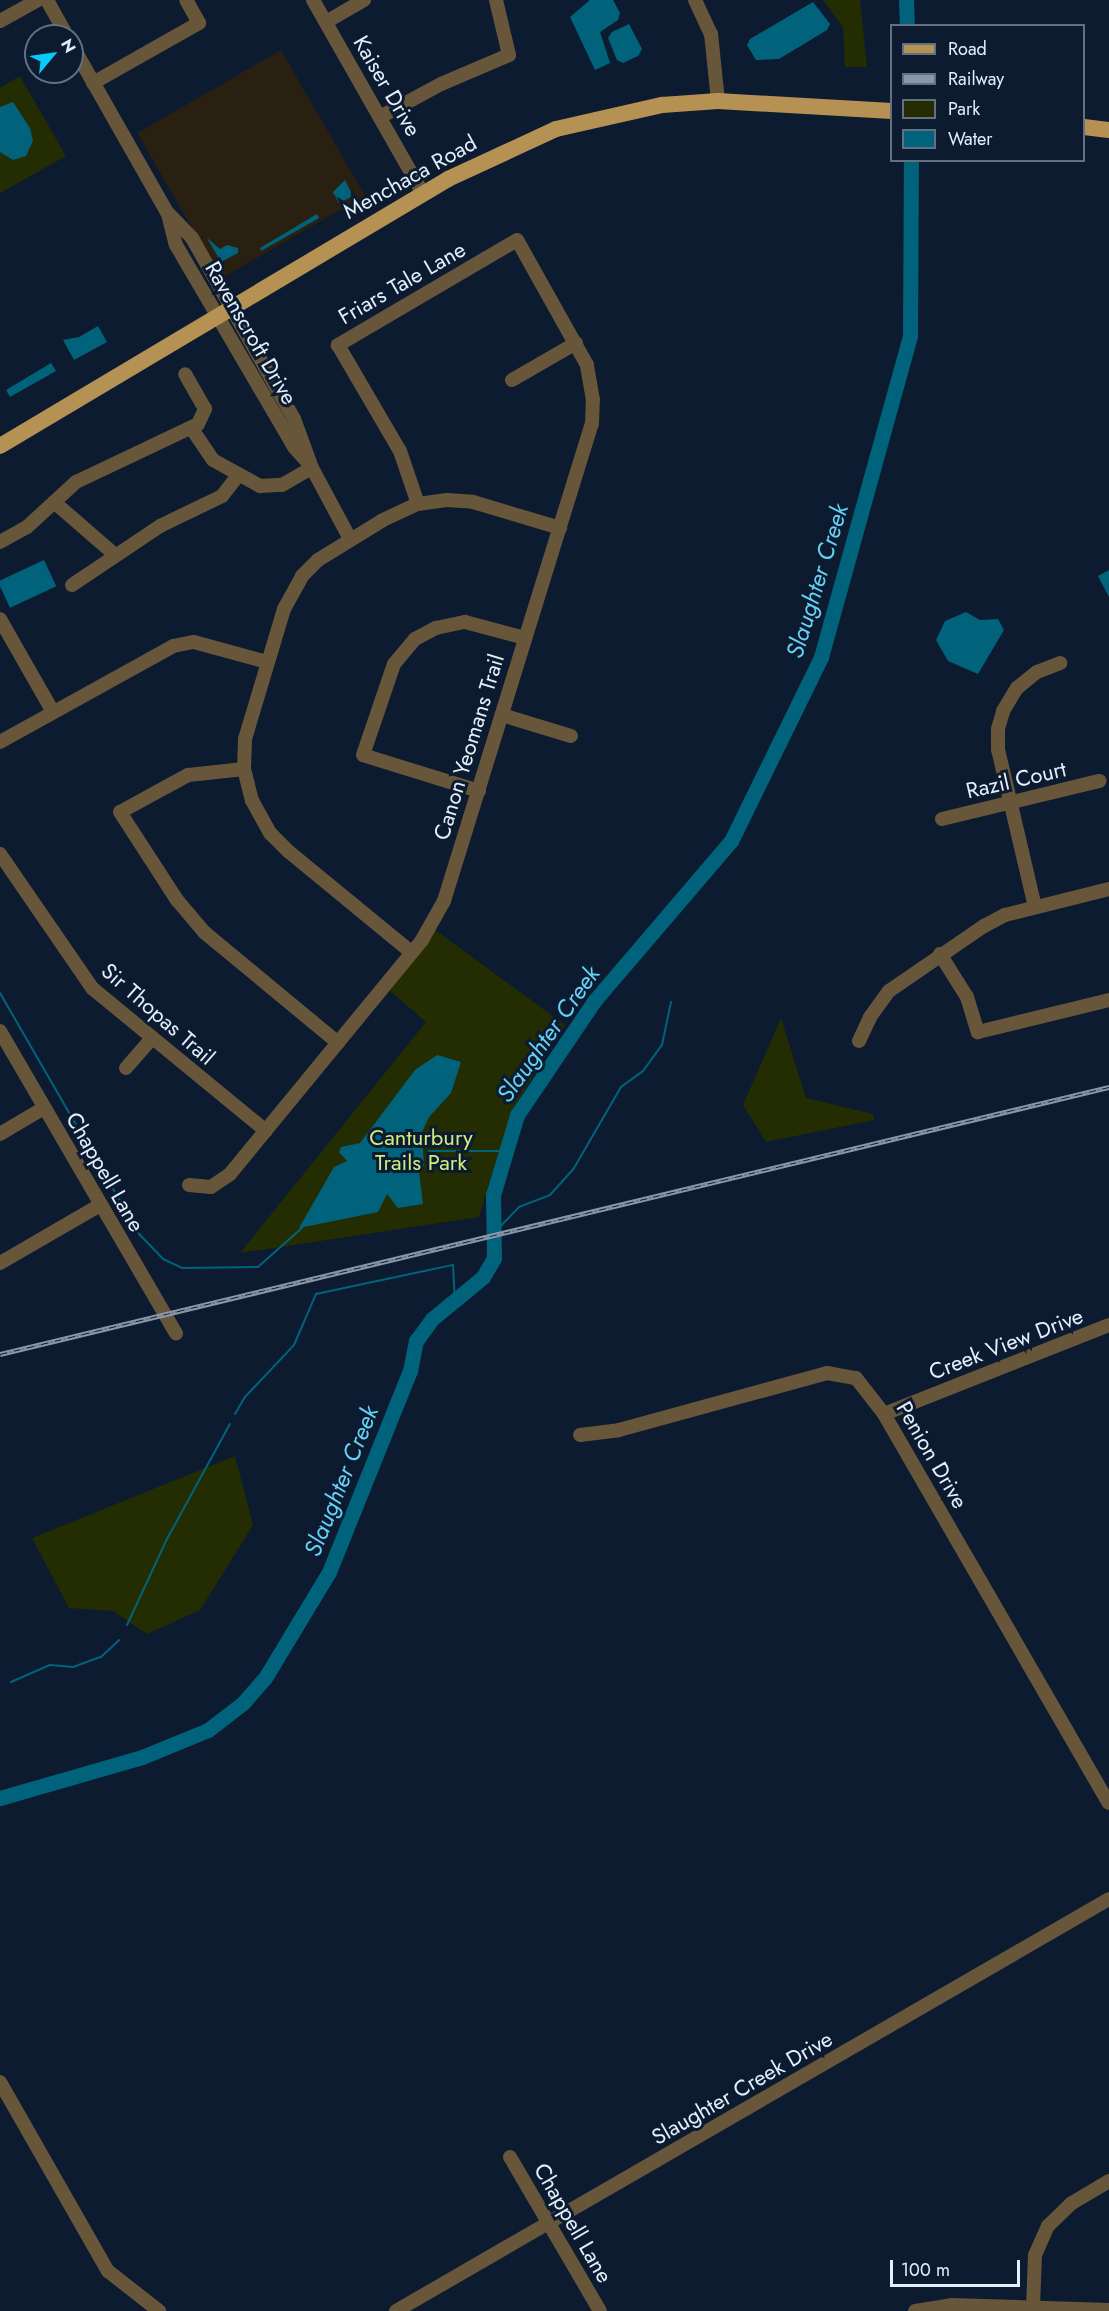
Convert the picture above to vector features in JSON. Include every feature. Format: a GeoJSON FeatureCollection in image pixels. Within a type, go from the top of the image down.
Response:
{"type":"FeatureCollection","features":[{"type":"Feature","properties":{"kind":"main road","name":"Menchaca Road"},"geometry":{"type":"LineString","coordinates":[[0,446],[423,194],[483,160],[556,129],[651,107],[718,101],[890,111]]}},
{"type":"Feature","properties":{"kind":"main road"},"geometry":{"type":"LineString","coordinates":[[1085,127],[1109,130]]}},
{"type":"Feature","properties":{"kind":"street"},"geometry":{"type":"LineString","coordinates":[[0,21],[38,0]]}},
{"type":"Feature","properties":{"kind":"street"},"geometry":{"type":"LineString","coordinates":[[47,0],[60,24]]}},
{"type":"Feature","properties":{"kind":"street"},"geometry":{"type":"LineString","coordinates":[[93,83],[199,23],[186,0]]}},
{"type":"Feature","properties":{"kind":"street","name":"Kaiser Drive"},"geometry":{"type":"LineString","coordinates":[[314,0],[423,194]]}},
{"type":"Feature","properties":{"kind":"street"},"geometry":{"type":"LineString","coordinates":[[326,22],[364,0]]}},
{"type":"Feature","properties":{"kind":"street"},"geometry":{"type":"LineString","coordinates":[[380,117],[441,84],[509,55],[496,0]]}},
{"type":"Feature","properties":{"kind":"street"},"geometry":{"type":"LineString","coordinates":[[696,0],[711,34],[718,101]]}},
{"type":"Feature","properties":{"kind":"street","name":"Ravenscroft Drive"},"geometry":{"type":"LineString","coordinates":[[84,67],[167,212],[192,238],[225,313],[294,418],[312,468],[350,539]]}},
{"type":"Feature","properties":{"kind":"street","name":"Canon Yeomans Trail"},"geometry":{"type":"LineString","coordinates":[[189,1185],[203,1188],[223,1181],[427,932],[444,901],[560,528],[593,412],[590,375],[576,343],[518,240]]}},
{"type":"Feature","properties":{"kind":"street","name":"Friars Tale Lane"},"geometry":{"type":"LineString","coordinates":[[418,504],[400,452],[338,345],[518,240]]}},
{"type":"Feature","properties":{"kind":"street"},"geometry":{"type":"LineString","coordinates":[[512,380],[576,343]]}},
{"type":"Feature","properties":{"kind":"street"},"geometry":{"type":"LineString","coordinates":[[0,542],[27,527],[76,482],[109,464],[192,429],[205,409],[185,374]]}},
{"type":"Feature","properties":{"kind":"street"},"geometry":{"type":"LineString","coordinates":[[192,429],[213,460],[237,477],[260,486],[274,488],[312,468]]}},
{"type":"Feature","properties":{"kind":"street"},"geometry":{"type":"LineString","coordinates":[[72,585],[114,554],[222,496],[237,477]]}},
{"type":"Feature","properties":{"kind":"street"},"geometry":{"type":"LineString","coordinates":[[411,952],[279,843],[257,814],[244,769],[245,739],[284,609],[302,576],[318,560],[350,539],[418,504],[447,500],[472,502],[560,528]]}},
{"type":"Feature","properties":{"kind":"street"},"geometry":{"type":"LineString","coordinates":[[54,502],[114,554]]}},
{"type":"Feature","properties":{"kind":"street"},"geometry":{"type":"LineString","coordinates":[[0,619],[53,712]]}},
{"type":"Feature","properties":{"kind":"street"},"geometry":{"type":"LineString","coordinates":[[479,791],[363,755],[394,664],[415,639],[436,628],[465,622],[525,638]]}},
{"type":"Feature","properties":{"kind":"street"},"geometry":{"type":"LineString","coordinates":[[0,742],[153,654],[183,643],[207,645],[267,662]]}},
{"type":"Feature","properties":{"kind":"street"},"geometry":{"type":"LineString","coordinates":[[1035,907],[998,749],[1003,711],[1030,677],[1060,663]]}},
{"type":"Feature","properties":{"kind":"street"},"geometry":{"type":"LineString","coordinates":[[502,715],[571,736]]}},
{"type":"Feature","properties":{"kind":"street"},"geometry":{"type":"LineString","coordinates":[[244,769],[177,778],[120,813],[177,900],[204,932],[338,1043]]}},
{"type":"Feature","properties":{"kind":"street","name":"Razil Court"},"geometry":{"type":"LineString","coordinates":[[942,819],[1099,782]]}},
{"type":"Feature","properties":{"kind":"street","name":"Sir Thopas Trail"},"geometry":{"type":"LineString","coordinates":[[0,854],[85,980],[266,1131]]}},
{"type":"Feature","properties":{"kind":"street"},"geometry":{"type":"LineString","coordinates":[[859,1041],[870,1017],[889,991],[940,954],[995,920],[1035,907],[1109,889]]}},
{"type":"Feature","properties":{"kind":"street"},"geometry":{"type":"LineString","coordinates":[[940,954],[967,997],[978,1032],[1109,1000]]}},
{"type":"Feature","properties":{"kind":"street","name":"Chappell Lane"},"geometry":{"type":"LineString","coordinates":[[0,1031],[176,1333]]}},
{"type":"Feature","properties":{"kind":"street"},"geometry":{"type":"LineString","coordinates":[[126,1068],[152,1038]]}},
{"type":"Feature","properties":{"kind":"street"},"geometry":{"type":"LineString","coordinates":[[0,1134],[44,1108]]}},
{"type":"Feature","properties":{"kind":"street"},"geometry":{"type":"LineString","coordinates":[[0,1263],[100,1205]]}},
{"type":"Feature","properties":{"kind":"street","name":"Creek View Drive"},"geometry":{"type":"LineString","coordinates":[[884,1414],[1109,1325]]}},
{"type":"Feature","properties":{"kind":"street","name":"Penion Drive"},"geometry":{"type":"LineString","coordinates":[[580,1435],[619,1430],[827,1372],[856,1378],[884,1414],[1109,1803]]}},
{"type":"Feature","properties":{"kind":"street","name":"Slaughter Creek Drive"},"geometry":{"type":"LineString","coordinates":[[396,2311],[1109,1899]]}},
{"type":"Feature","properties":{"kind":"street"},"geometry":{"type":"LineString","coordinates":[[0,2082],[108,2271],[159,2311]]}},
{"type":"Feature","properties":{"kind":"street","name":"Chappell Lane"},"geometry":{"type":"LineString","coordinates":[[510,2157],[600,2311]]}},
{"type":"Feature","properties":{"kind":"street"},"geometry":{"type":"LineString","coordinates":[[1033,2307],[1035,2255],[1048,2226],[1063,2209],[1109,2181]]}},
{"type":"Feature","properties":{"kind":"street"},"geometry":{"type":"LineString","coordinates":[[915,2311],[952,2305],[1109,2310]]}},
{"type":"Feature","properties":{"kind":"shaded area"},"geometry":{"type":"Polygon","coordinates":[[[281,50],[365,195],[221,278],[137,133],[281,50]]]}},
{"type":"Feature","properties":{"kind":"green space"},"geometry":{"type":"Polygon","coordinates":[[[823,0],[860,0],[867,67],[845,67],[843,27],[823,0]]]}},
{"type":"Feature","properties":{"kind":"green space"},"geometry":{"type":"Polygon","coordinates":[[[20,76],[66,156],[0,193],[0,88],[20,76]]]}},
{"type":"Feature","properties":{"kind":"green space","name":"Canturbury Trails Park"},"geometry":{"type":"Polygon","coordinates":[[[434,929],[565,1025],[511,1112],[479,1217],[240,1253],[426,1022],[389,990],[434,929]]]}},
{"type":"Feature","properties":{"kind":"green space"},"geometry":{"type":"Polygon","coordinates":[[[781,1018],[806,1098],[873,1114],[874,1120],[766,1142],[743,1105],[781,1018]]]}},
{"type":"Feature","properties":{"kind":"green space"},"geometry":{"type":"Polygon","coordinates":[[[235,1456],[253,1525],[200,1610],[147,1634],[113,1611],[69,1608],[32,1538],[235,1456]]]}},
{"type":"Feature","properties":{"kind":"water"},"geometry":{"type":"Polygon","coordinates":[[[590,0],[613,0],[620,13],[618,20],[600,32],[610,63],[595,70],[570,17],[590,0]]]}},
{"type":"Feature","properties":{"kind":"water"},"geometry":{"type":"Polygon","coordinates":[[[813,2],[830,24],[827,30],[779,59],[756,60],[747,45],[750,39],[813,2]]]}},
{"type":"Feature","properties":{"kind":"water"},"geometry":{"type":"Polygon","coordinates":[[[629,24],[642,49],[638,56],[623,63],[617,60],[608,38],[612,32],[629,24]]]}},
{"type":"Feature","properties":{"kind":"water"},"geometry":{"type":"Polygon","coordinates":[[[13,102],[30,128],[33,141],[26,156],[13,160],[0,152],[0,107],[13,102]]]}},
{"type":"Feature","properties":{"kind":"water"},"geometry":{"type":"Polygon","coordinates":[[[345,180],[353,196],[339,203],[333,192],[345,180]]]}},
{"type":"Feature","properties":{"kind":"water"},"geometry":{"type":"Polygon","coordinates":[[[317,214],[319,218],[261,251],[260,248],[317,214]]]}},
{"type":"Feature","properties":{"kind":"water"},"geometry":{"type":"Polygon","coordinates":[[[207,238],[220,249],[227,245],[238,248],[238,253],[221,262],[207,238]]]}},
{"type":"Feature","properties":{"kind":"water"},"geometry":{"type":"Polygon","coordinates":[[[98,326],[107,342],[74,360],[63,340],[79,337],[98,326]]]}},
{"type":"Feature","properties":{"kind":"water"},"geometry":{"type":"Polygon","coordinates":[[[51,363],[56,371],[10,397],[6,390],[51,363]]]}},
{"type":"Feature","properties":{"kind":"water"},"geometry":{"type":"Polygon","coordinates":[[[44,560],[56,586],[10,608],[0,586],[0,581],[44,560]]]}},
{"type":"Feature","properties":{"kind":"water"},"geometry":{"type":"Polygon","coordinates":[[[1109,570],[1109,597],[1098,576],[1109,570]]]}},
{"type":"Feature","properties":{"kind":"water"},"geometry":{"type":"Polygon","coordinates":[[[966,612],[980,620],[998,619],[1004,630],[978,674],[948,661],[936,640],[945,621],[966,612]]]}},
{"type":"Feature","properties":{"kind":"water"},"geometry":{"type":"Polygon","coordinates":[[[437,1055],[461,1062],[451,1093],[429,1117],[422,1132],[424,1166],[419,1171],[423,1204],[398,1208],[387,1194],[378,1212],[299,1228],[334,1167],[347,1161],[339,1152],[341,1147],[360,1143],[415,1070],[437,1055]]]}},
{"type":"Feature","properties":{"kind":"waterway","name":"Slaughter Creek"},"geometry":{"type":"LineString","coordinates":[[906,0],[907,24]]}},
{"type":"Feature","properties":{"kind":"waterway","name":"Slaughter Creek"},"geometry":{"type":"LineString","coordinates":[[0,1798],[142,1757],[208,1730],[243,1703],[265,1678],[329,1572],[410,1371],[416,1341],[432,1319],[483,1277],[494,1258],[493,1195],[517,1115],[595,1000],[731,841],[821,657],[910,336],[911,162]]}},
{"type":"Feature","properties":{"kind":"waterway"},"geometry":{"type":"LineString","coordinates":[[0,993],[140,1235],[163,1259],[182,1268],[258,1267],[302,1228]]}},
{"type":"Feature","properties":{"kind":"waterway"},"geometry":{"type":"LineString","coordinates":[[494,1233],[519,1207],[550,1195],[574,1168],[621,1087],[643,1071],[662,1045],[671,1002]]}},
{"type":"Feature","properties":{"kind":"waterway"},"geometry":{"type":"LineString","coordinates":[[429,1151],[506,1151]]}},
{"type":"Feature","properties":{"kind":"waterway"},"geometry":{"type":"LineString","coordinates":[[235,1414],[245,1397],[294,1345],[316,1294],[453,1265],[455,1299]]}},
{"type":"Feature","properties":{"kind":"waterway"},"geometry":{"type":"LineString","coordinates":[[127,1625],[167,1539],[230,1424]]}},
{"type":"Feature","properties":{"kind":"waterway"},"geometry":{"type":"LineString","coordinates":[[11,1682],[50,1665],[73,1667],[101,1657],[119,1640]]}},
{"type":"Feature","properties":{"kind":"railway"},"geometry":{"type":"LineString","coordinates":[[0,1354],[1109,1087]]}}]}
